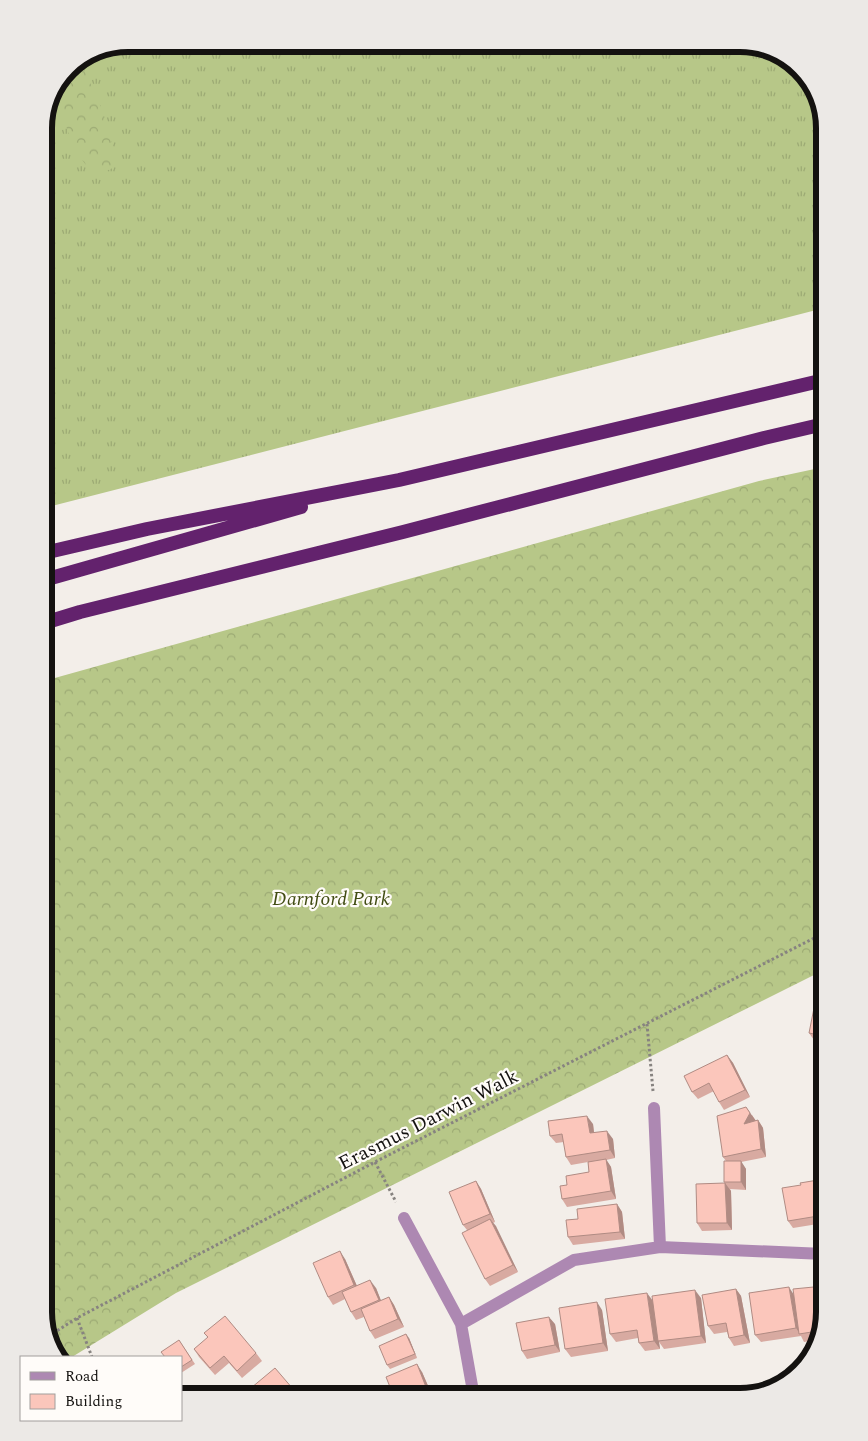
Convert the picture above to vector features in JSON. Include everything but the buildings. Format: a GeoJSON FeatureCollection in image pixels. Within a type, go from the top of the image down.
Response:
{"type":"FeatureCollection","features":[{"type":"Feature","properties":{"kind":"highway"},"geometry":{"type":"LineString","coordinates":[[53,551],[147,529],[399,480],[816,382]]}},
{"type":"Feature","properties":{"kind":"highway"},"geometry":{"type":"LineString","coordinates":[[53,620],[816,426]]}},
{"type":"Feature","properties":{"kind":"highway"},"geometry":{"type":"LineString","coordinates":[[53,578],[399,480]]}},
{"type":"Feature","properties":{"kind":"street"},"geometry":{"type":"LineString","coordinates":[[654,1108],[660,1247]]}},
{"type":"Feature","properties":{"kind":"street"},"geometry":{"type":"LineString","coordinates":[[404,1218],[461,1324],[472,1388]]}},
{"type":"Feature","properties":{"kind":"street"},"geometry":{"type":"LineString","coordinates":[[461,1324],[574,1260],[660,1247],[816,1254]]}},
{"type":"Feature","properties":{"kind":"path","name":"Erasmus Darwin Walk"},"geometry":{"type":"LineString","coordinates":[[55,1332],[77,1318],[375,1162],[816,938]]}},
{"type":"Feature","properties":{"kind":"path"},"geometry":{"type":"LineString","coordinates":[[647,1024],[654,1108]]}},
{"type":"Feature","properties":{"kind":"path"},"geometry":{"type":"LineString","coordinates":[[375,1162],[404,1218]]}},
{"type":"Feature","properties":{"kind":"path"},"geometry":{"type":"LineString","coordinates":[[77,1318],[92,1356]]}},
{"type":"Feature","properties":{"kind":"green space"},"geometry":{"type":"Polygon","coordinates":[[[129,52],[744,53],[773,60],[790,71],[803,86],[808,95],[815,119],[816,310],[53,506],[53,124],[55,109],[65,86],[75,75],[86,65],[114,54],[129,52]]]}},
{"type":"Feature","properties":{"kind":"green space"},"geometry":{"type":"Polygon","coordinates":[[[83,68],[106,121],[114,150],[113,168],[103,172],[93,170],[85,163],[78,153],[67,127],[59,99],[65,86],[83,68]]]}},
{"type":"Feature","properties":{"kind":"green space","name":"Darnford Park"},"geometry":{"type":"Polygon","coordinates":[[[816,469],[816,974],[176,1293],[74,1356],[66,1356],[55,1332],[52,1312],[53,679],[759,481],[816,469]]]}}]}
